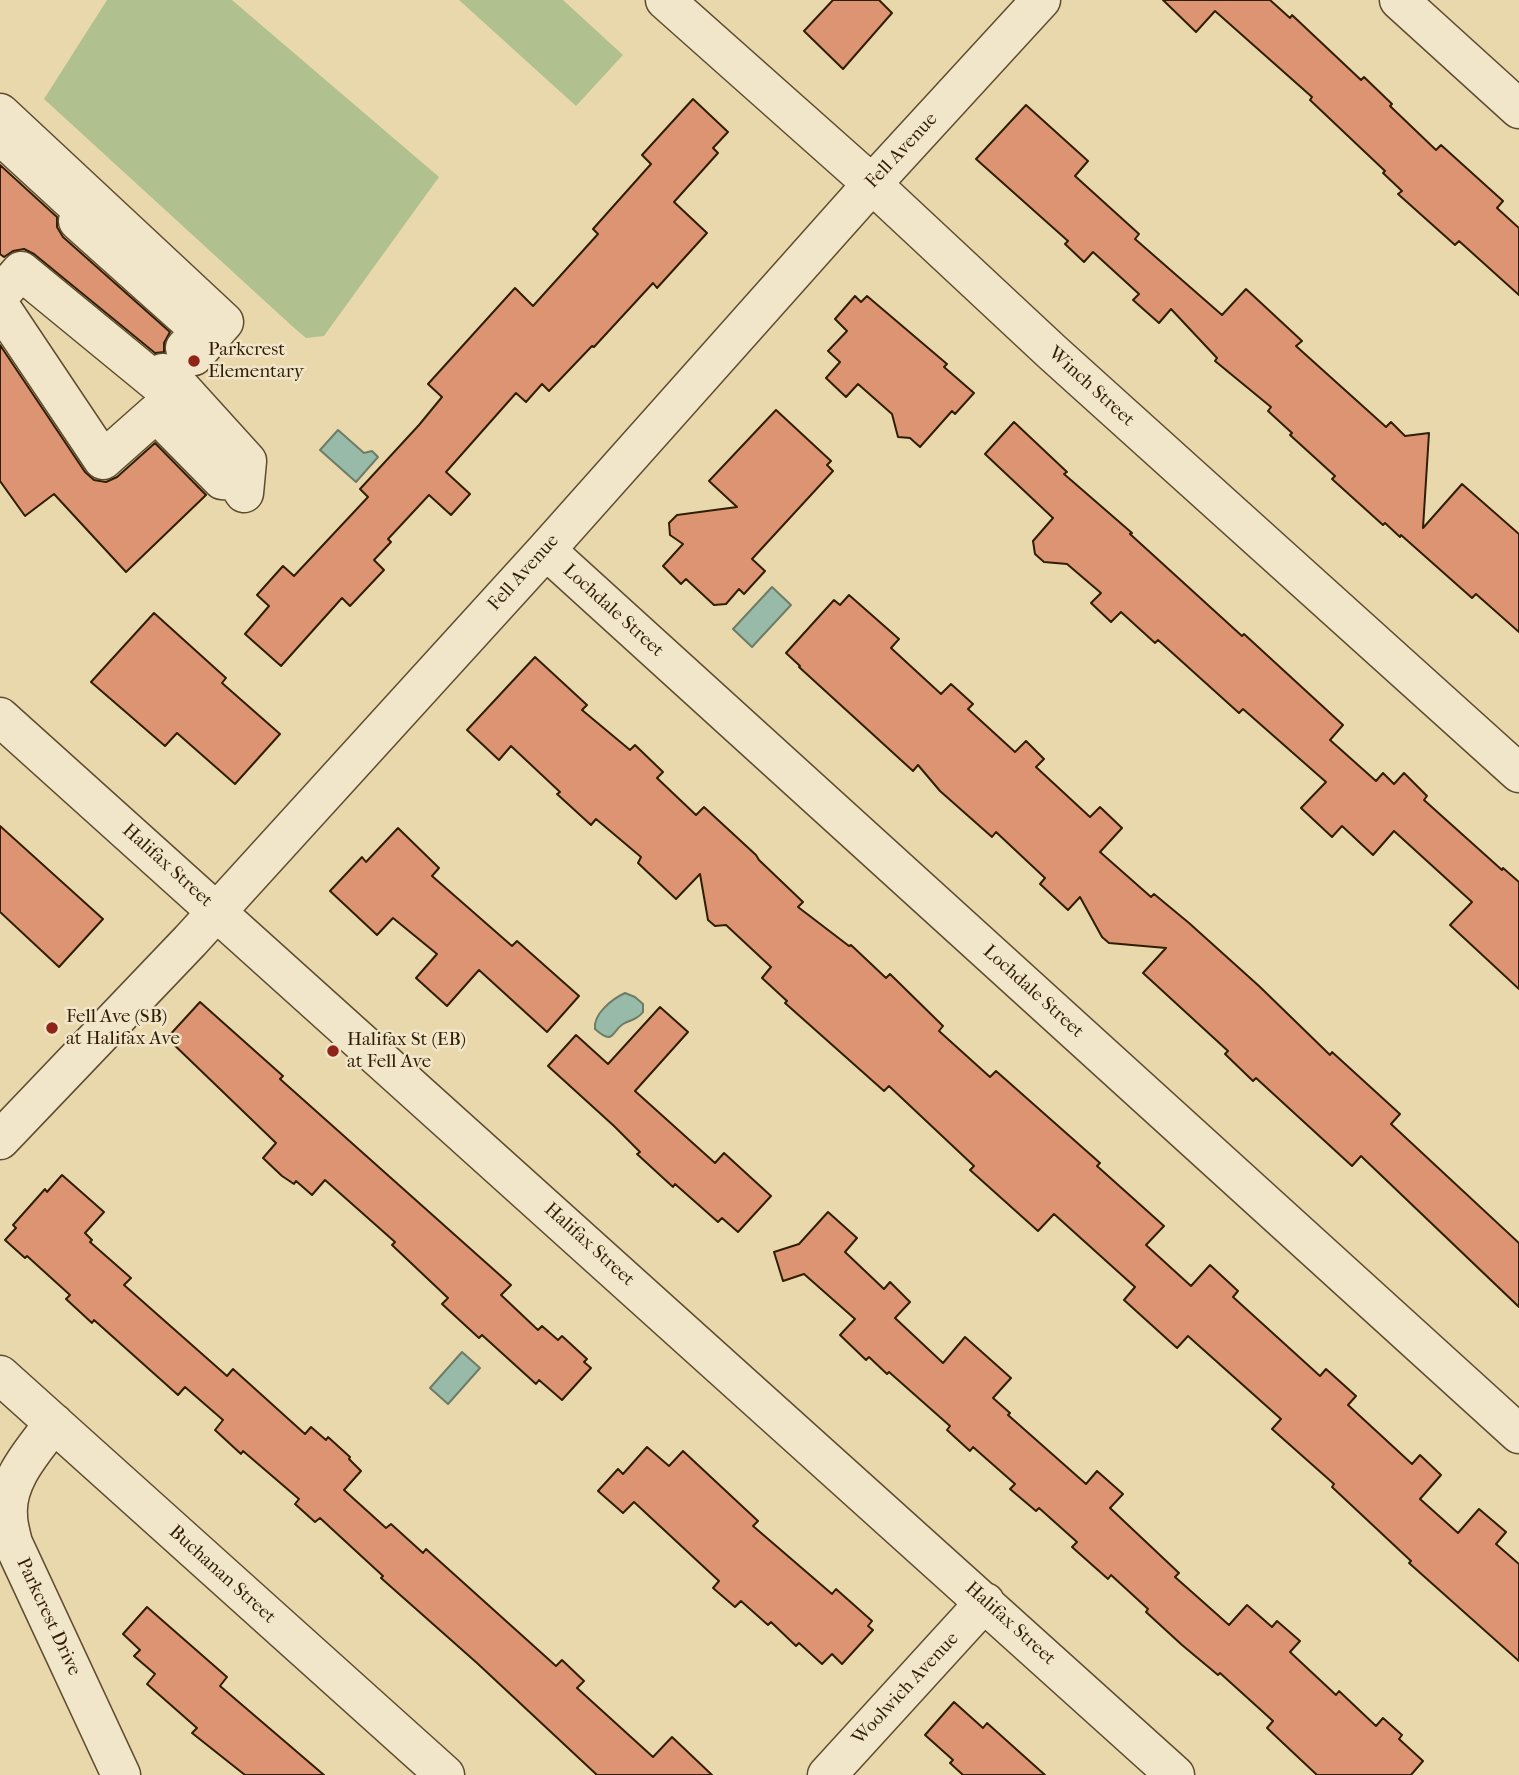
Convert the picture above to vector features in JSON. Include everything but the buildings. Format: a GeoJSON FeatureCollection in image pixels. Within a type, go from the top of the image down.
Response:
{"type":"FeatureCollection","features":[{"type":"Feature","properties":{"kind":"street","name":"Winch Street"},"geometry":{"type":"LineString","coordinates":[[665,0],[872,184],[1052,352],[1519,773]]}},
{"type":"Feature","properties":{"kind":"street","name":"Fell Avenue"},"geometry":{"type":"LineString","coordinates":[[0,1140],[217,911],[1041,0]]}},
{"type":"Feature","properties":{"kind":"street"},"geometry":{"type":"LineString","coordinates":[[1399,0],[1519,109]]}},
{"type":"Feature","properties":{"kind":"street"},"geometry":{"type":"LineString","coordinates":[[0,113],[224,322],[194,356],[185,348],[201,331],[78,221],[85,213],[0,135]]}},
{"type":"Feature","properties":{"kind":"street"},"geometry":{"type":"LineString","coordinates":[[0,295],[21,271],[156,381],[163,373],[168,376],[247,461],[244,493],[236,481],[222,480],[156,412],[103,460],[0,306]]}},
{"type":"Feature","properties":{"kind":"street","name":"Lochdale Street"},"geometry":{"type":"LineString","coordinates":[[546,550],[1519,1434]]}},
{"type":"Feature","properties":{"kind":"street","name":"Halifax Street"},"geometry":{"type":"LineString","coordinates":[[0,717],[1175,1775]]}},
{"type":"Feature","properties":{"kind":"street","name":"Buchanan Street"},"geometry":{"type":"LineString","coordinates":[[0,1375],[444,1775]]}},
{"type":"Feature","properties":{"kind":"street","name":"Parkcrest Drive"},"geometry":{"type":"LineString","coordinates":[[54,1423],[28,1458],[11,1488],[7,1514],[13,1543],[121,1775]]}},
{"type":"Feature","properties":{"kind":"street","name":"Woolwich Avenue"},"geometry":{"type":"LineString","coordinates":[[827,1775],[985,1602]]}},
{"type":"Feature","properties":{"kind":"green space"},"geometry":{"type":"Polygon","coordinates":[[[107,0],[232,0],[439,177],[324,336],[306,338],[44,99],[107,0]]]}},
{"type":"Feature","properties":{"kind":"green space"},"geometry":{"type":"Polygon","coordinates":[[[459,0],[563,0],[623,55],[576,106],[459,0]]]}},
{"type":"Feature","properties":{"kind":"shaded area"},"geometry":{"type":"Polygon","coordinates":[[[338,430],[364,453],[372,451],[378,457],[356,482],[320,450],[338,430]]]}},
{"type":"Feature","properties":{"kind":"shaded area"},"geometry":{"type":"Polygon","coordinates":[[[772,587],[791,605],[752,647],[733,629],[772,587]]]}},
{"type":"Feature","properties":{"kind":"shaded area"},"geometry":{"type":"Polygon","coordinates":[[[625,993],[643,1004],[643,1012],[619,1027],[612,1036],[606,1037],[595,1029],[597,1018],[609,1003],[625,993]]]}},
{"type":"Feature","properties":{"kind":"shaded area"},"geometry":{"type":"Polygon","coordinates":[[[462,1352],[480,1368],[448,1404],[430,1388],[462,1352]]]}},
{"type":"Feature","properties":{"kind":"place","name":"Parkcrest Elementary"},"geometry":{"type":"Point","coordinates":[194,361]}},
{"type":"Feature","properties":{"kind":"place","name":"Fell Ave (SB) at Halifax Ave"},"geometry":{"type":"Point","coordinates":[52,1028]}},
{"type":"Feature","properties":{"kind":"place","name":"Halifax St (EB) at Fell Ave"},"geometry":{"type":"Point","coordinates":[333,1051]}}]}
